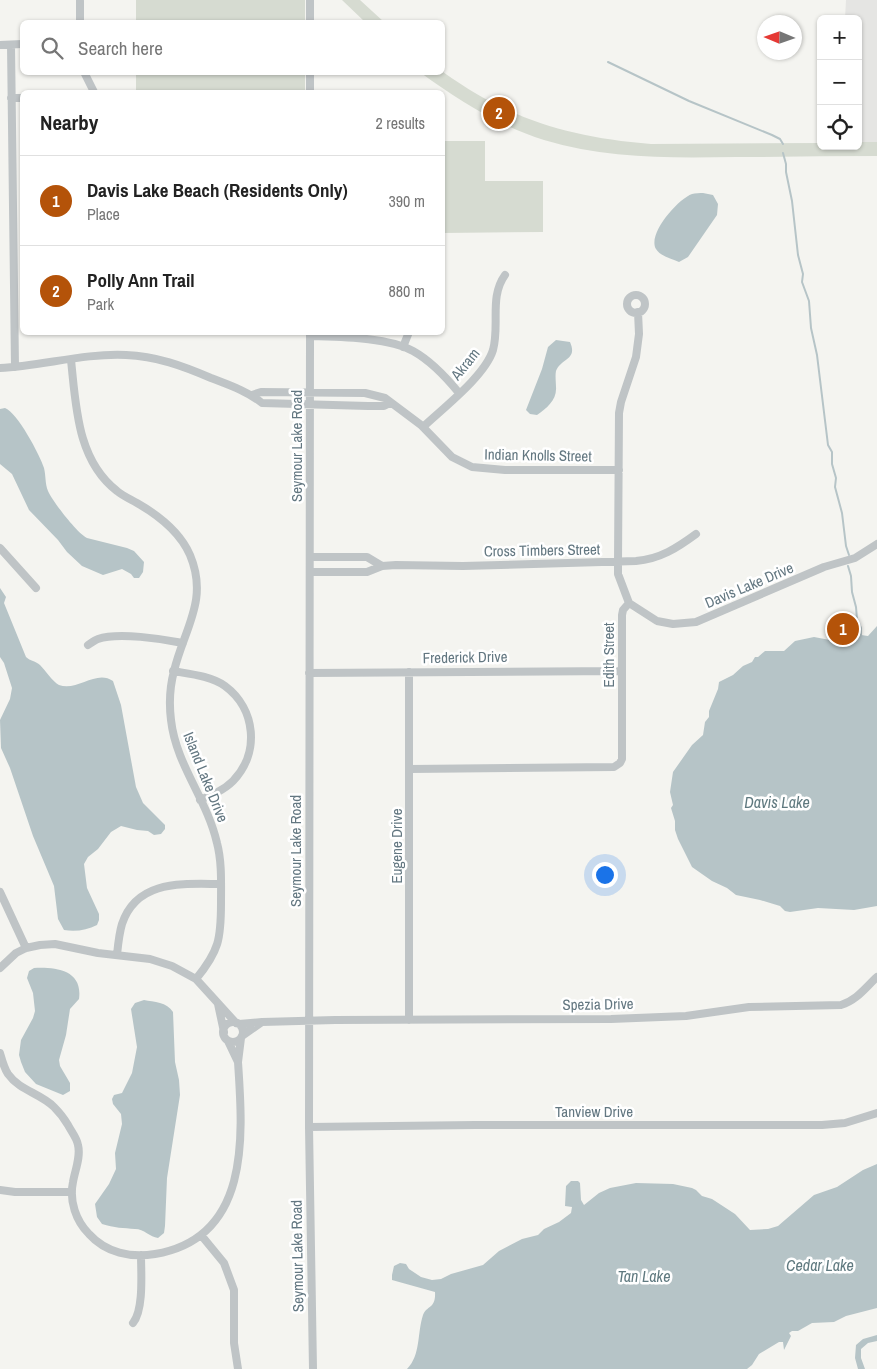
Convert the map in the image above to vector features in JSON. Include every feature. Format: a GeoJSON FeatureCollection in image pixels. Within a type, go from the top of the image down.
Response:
{"type":"FeatureCollection","features":[{"type":"Feature","properties":{"kind":"street"},"geometry":{"type":"LineString","coordinates":[[310,0],[310,20]]}},
{"type":"Feature","properties":{"kind":"street"},"geometry":{"type":"LineString","coordinates":[[80,1],[80,20]]}},
{"type":"Feature","properties":{"kind":"street"},"geometry":{"type":"LineString","coordinates":[[11,44],[15,367]]}},
{"type":"Feature","properties":{"kind":"street"},"geometry":{"type":"LineString","coordinates":[[0,45],[20,44]]}},
{"type":"Feature","properties":{"kind":"street"},"geometry":{"type":"LineString","coordinates":[[86,75],[93,90]]}},
{"type":"Feature","properties":{"kind":"street"},"geometry":{"type":"LineString","coordinates":[[310,75],[310,90]]}},
{"type":"Feature","properties":{"kind":"street"},"geometry":{"type":"LineString","coordinates":[[11,98],[20,98]]}},
{"type":"Feature","properties":{"kind":"street"},"geometry":{"type":"LineString","coordinates":[[14,261],[20,261]]}},
{"type":"Feature","properties":{"kind":"street","name":"Akram"},"geometry":{"type":"LineString","coordinates":[[423,427],[477,376],[488,362],[493,349],[497,291],[505,275]]}},
{"type":"Feature","properties":{"kind":"street"},"geometry":{"type":"LineString","coordinates":[[629,603],[618,574],[619,413],[636,356],[639,334],[638,312]]}},
{"type":"Feature","properties":{"kind":"street","name":"Seymour Lake Road"},"geometry":{"type":"LineString","coordinates":[[310,335],[309,1127],[313,1369]]}},
{"type":"Feature","properties":{"kind":"street"},"geometry":{"type":"LineString","coordinates":[[331,335],[385,342],[412,350],[426,359],[459,392]]}},
{"type":"Feature","properties":{"kind":"street"},"geometry":{"type":"LineString","coordinates":[[403,347],[408,335]]}},
{"type":"Feature","properties":{"kind":"street"},"geometry":{"type":"LineString","coordinates":[[0,368],[125,355],[160,359],[183,366],[252,395],[262,403],[368,406],[384,406],[390,403]]}},
{"type":"Feature","properties":{"kind":"street","name":"Island Lake Drive"},"geometry":{"type":"LineString","coordinates":[[71,360],[80,428],[86,449],[94,466],[118,492],[148,510],[172,529],[190,554],[195,570],[195,610],[174,671],[170,702],[173,734],[182,763],[200,800],[217,843],[221,884],[219,941],[216,952],[196,978]]}},
{"type":"Feature","properties":{"kind":"street","name":"Indian Knolls Street"},"geometry":{"type":"LineString","coordinates":[[252,395],[261,392],[310,392],[365,394],[385,398],[390,403],[401,408],[423,427],[452,457],[472,467],[505,470],[618,470]]}},
{"type":"Feature","properties":{"kind":"street","name":"Cross Timbers Street"},"geometry":{"type":"LineString","coordinates":[[310,572],[367,572],[382,566],[649,560],[676,548],[696,534]]}},
{"type":"Feature","properties":{"kind":"street","name":"Davis Lake Drive"},"geometry":{"type":"LineString","coordinates":[[629,603],[657,621],[673,624],[696,622],[824,568],[855,558],[877,544]]}},
{"type":"Feature","properties":{"kind":"street"},"geometry":{"type":"LineString","coordinates":[[0,548],[36,588]]}},
{"type":"Feature","properties":{"kind":"street","name":"Cross Timbers Street"},"geometry":{"type":"LineString","coordinates":[[310,557],[367,557],[382,566]]}},
{"type":"Feature","properties":{"kind":"street","name":"Edith Street"},"geometry":{"type":"LineString","coordinates":[[410,769],[618,766],[622,759],[622,615],[623,610],[629,603]]}},
{"type":"Feature","properties":{"kind":"street"},"geometry":{"type":"LineString","coordinates":[[88,646],[98,639],[109,637],[153,637],[183,643]]}},
{"type":"Feature","properties":{"kind":"street"},"geometry":{"type":"LineString","coordinates":[[174,671],[216,681],[225,686],[245,708],[251,727],[251,744],[248,758],[241,772],[226,788],[200,800]]}},
{"type":"Feature","properties":{"kind":"street","name":"Frederick Drive"},"geometry":{"type":"LineString","coordinates":[[309,673],[621,671]]}},
{"type":"Feature","properties":{"kind":"street","name":"Eugene Drive"},"geometry":{"type":"LineString","coordinates":[[409,672],[410,1020]]}},
{"type":"Feature","properties":{"kind":"street"},"geometry":{"type":"LineString","coordinates":[[117,955],[122,924],[128,912],[143,896],[170,884],[221,884]]}},
{"type":"Feature","properties":{"kind":"street"},"geometry":{"type":"LineString","coordinates":[[0,892],[26,948]]}},
{"type":"Feature","properties":{"kind":"street"},"geometry":{"type":"LineString","coordinates":[[0,968],[5,962],[26,948],[54,944],[84,951],[163,962],[196,978],[212,994],[218,1004],[242,1028],[238,1062],[240,1097],[237,1175],[223,1210],[202,1235],[173,1250],[141,1255],[118,1253],[99,1244],[89,1234],[76,1214],[72,1192],[78,1158],[78,1145],[74,1134],[53,1106],[24,1090],[2,1069],[0,1053]]}},
{"type":"Feature","properties":{"kind":"street","name":"Spezia Drive"},"geometry":{"type":"LineString","coordinates":[[238,1024],[309,1020],[611,1019],[686,1016],[749,1007],[841,1005],[851,1002],[877,977]]}},
{"type":"Feature","properties":{"kind":"street"},"geometry":{"type":"LineString","coordinates":[[218,1004],[224,1032],[238,1062]]}},
{"type":"Feature","properties":{"kind":"street"},"geometry":{"type":"LineString","coordinates":[[228,1041],[233,1042],[262,1022]]}},
{"type":"Feature","properties":{"kind":"street"},"geometry":{"type":"LineString","coordinates":[[224,1032],[227,1025],[238,1024]]}},
{"type":"Feature","properties":{"kind":"street","name":"Tanview Drive"},"geometry":{"type":"LineString","coordinates":[[309,1127],[822,1125],[845,1123],[877,1113]]}},
{"type":"Feature","properties":{"kind":"street"},"geometry":{"type":"LineString","coordinates":[[0,1190],[15,1192],[72,1192]]}},
{"type":"Feature","properties":{"kind":"street"},"geometry":{"type":"LineString","coordinates":[[202,1235],[224,1263],[234,1290],[234,1343],[238,1369]]}},
{"type":"Feature","properties":{"kind":"street"},"geometry":{"type":"LineString","coordinates":[[133,1323],[136,1318],[140,1297],[141,1255]]}},
{"type":"Feature","properties":{"kind":"shaded area"},"geometry":{"type":"Polygon","coordinates":[[[136,0],[305,0],[305,20],[136,20],[136,0]]]}},
{"type":"Feature","properties":{"kind":"shaded area"},"geometry":{"type":"Polygon","coordinates":[[[342,0],[360,0],[382,20],[363,20],[342,0]]]}},
{"type":"Feature","properties":{"kind":"shaded area"},"geometry":{"type":"Polygon","coordinates":[[[846,0],[877,0],[877,142],[862,142],[862,15],[845,15],[846,0]]]}},
{"type":"Feature","properties":{"kind":"shaded area"},"geometry":{"type":"Polygon","coordinates":[[[445,73],[492,103],[517,114],[567,131],[593,137],[651,144],[817,143],[817,150],[862,150],[862,142],[877,142],[877,156],[663,157],[591,151],[527,134],[495,120],[424,75],[445,75],[445,73]]]}},
{"type":"Feature","properties":{"kind":"shaded area"},"geometry":{"type":"Polygon","coordinates":[[[136,75],[305,75],[305,90],[136,90],[136,75]]]}},
{"type":"Feature","properties":{"kind":"shaded area"},"geometry":{"type":"Polygon","coordinates":[[[445,141],[485,141],[485,181],[543,181],[543,232],[445,233],[445,141]]]}},
{"type":"Feature","properties":{"kind":"water"},"geometry":{"type":"Polygon","coordinates":[[[703,193],[713,195],[718,204],[717,215],[688,257],[679,262],[660,254],[654,243],[665,218],[686,197],[703,193]]]}},
{"type":"Feature","properties":{"kind":"water"},"geometry":{"type":"Polygon","coordinates":[[[556,340],[570,342],[572,352],[556,371],[556,392],[553,400],[537,415],[530,414],[526,410],[542,369],[548,347],[556,340]]]}},
{"type":"Feature","properties":{"kind":"water"},"geometry":{"type":"Polygon","coordinates":[[[5,408],[16,417],[33,444],[44,468],[48,491],[66,517],[87,538],[134,551],[144,562],[143,572],[139,578],[134,578],[122,569],[103,575],[82,566],[29,510],[12,474],[0,464],[0,409],[5,408]]]}},
{"type":"Feature","properties":{"kind":"water"},"geometry":{"type":"Polygon","coordinates":[[[0,588],[6,597],[4,603],[26,657],[40,665],[59,685],[73,686],[100,678],[107,678],[113,681],[121,705],[136,787],[143,803],[165,825],[165,829],[161,834],[154,835],[148,831],[121,826],[111,832],[98,849],[88,857],[84,864],[87,888],[99,914],[99,920],[97,925],[85,929],[64,930],[58,919],[54,886],[33,836],[10,768],[1,748],[0,720],[10,699],[12,688],[4,663],[0,657],[0,588]]]}},
{"type":"Feature","properties":{"kind":"water","name":"Davis Lake"},"geometry":{"type":"Polygon","coordinates":[[[877,626],[877,906],[854,910],[818,908],[785,911],[780,906],[736,895],[692,867],[675,830],[670,792],[673,772],[692,745],[703,735],[705,722],[709,717],[709,711],[719,682],[733,675],[765,651],[784,651],[795,641],[814,637],[830,640],[855,639],[861,635],[868,636],[877,626]]]}},
{"type":"Feature","properties":{"kind":"water"},"geometry":{"type":"Polygon","coordinates":[[[34,968],[51,968],[66,972],[77,982],[79,989],[79,999],[70,1009],[66,1035],[59,1060],[60,1066],[70,1083],[70,1091],[63,1095],[36,1084],[25,1072],[19,1055],[21,1040],[35,1011],[33,993],[27,978],[29,971],[34,968]]]}},
{"type":"Feature","properties":{"kind":"water"},"geometry":{"type":"Polygon","coordinates":[[[144,1000],[164,1004],[173,1012],[175,1062],[180,1095],[167,1178],[164,1233],[158,1238],[138,1229],[102,1224],[97,1217],[95,1204],[109,1184],[116,1169],[115,1153],[122,1124],[121,1114],[113,1104],[112,1099],[114,1095],[122,1093],[132,1073],[137,1047],[131,1009],[135,1003],[144,1000]]]}},
{"type":"Feature","properties":{"kind":"water","name":"Tan Lake"},"geometry":{"type":"Polygon","coordinates":[[[877,1164],[877,1308],[846,1316],[834,1322],[812,1323],[798,1331],[792,1331],[789,1333],[791,1336],[784,1350],[783,1342],[779,1342],[759,1354],[747,1369],[407,1369],[417,1351],[423,1315],[433,1304],[435,1292],[392,1280],[394,1266],[400,1263],[406,1264],[409,1269],[421,1277],[432,1280],[441,1279],[451,1274],[483,1265],[499,1251],[522,1239],[538,1235],[544,1229],[559,1222],[571,1213],[572,1207],[565,1206],[566,1186],[571,1181],[578,1181],[580,1183],[581,1200],[584,1205],[599,1193],[610,1188],[636,1183],[673,1184],[692,1188],[702,1196],[712,1199],[735,1214],[750,1230],[768,1229],[778,1226],[814,1195],[837,1187],[863,1170],[877,1164]]]}},
{"type":"Feature","properties":{"kind":"water"},"geometry":{"type":"Polygon","coordinates":[[[877,1335],[877,1341],[868,1343],[861,1349],[861,1358],[865,1369],[858,1369],[855,1358],[856,1345],[863,1339],[877,1335]]]}},
{"type":"Feature","properties":{"kind":"waterway"},"geometry":{"type":"LineString","coordinates":[[608,62],[689,101],[772,135],[780,139],[783,144]]}},
{"type":"Feature","properties":{"kind":"waterway"},"geometry":{"type":"LineString","coordinates":[[783,153],[792,201],[798,255],[803,274],[802,282],[809,301],[811,328],[817,355],[828,445],[832,452],[832,464],[836,478],[835,487],[842,513],[849,555]]}},
{"type":"Feature","properties":{"kind":"waterway"},"geometry":{"type":"LineString","coordinates":[[848,566],[861,635]]}},
{"type":"Feature","properties":{"kind":"place","name":"Polly Ann Trail"},"geometry":{"type":"Point","coordinates":[499,113]}},
{"type":"Feature","properties":{"kind":"place","name":"Davis Lake Beach (Residents Only)"},"geometry":{"type":"Point","coordinates":[843,629]}},
{"type":"Feature","properties":{"kind":"water label","name":"Cedar Lake"},"geometry":{"type":"Point","coordinates":[820,1265]}}]}
